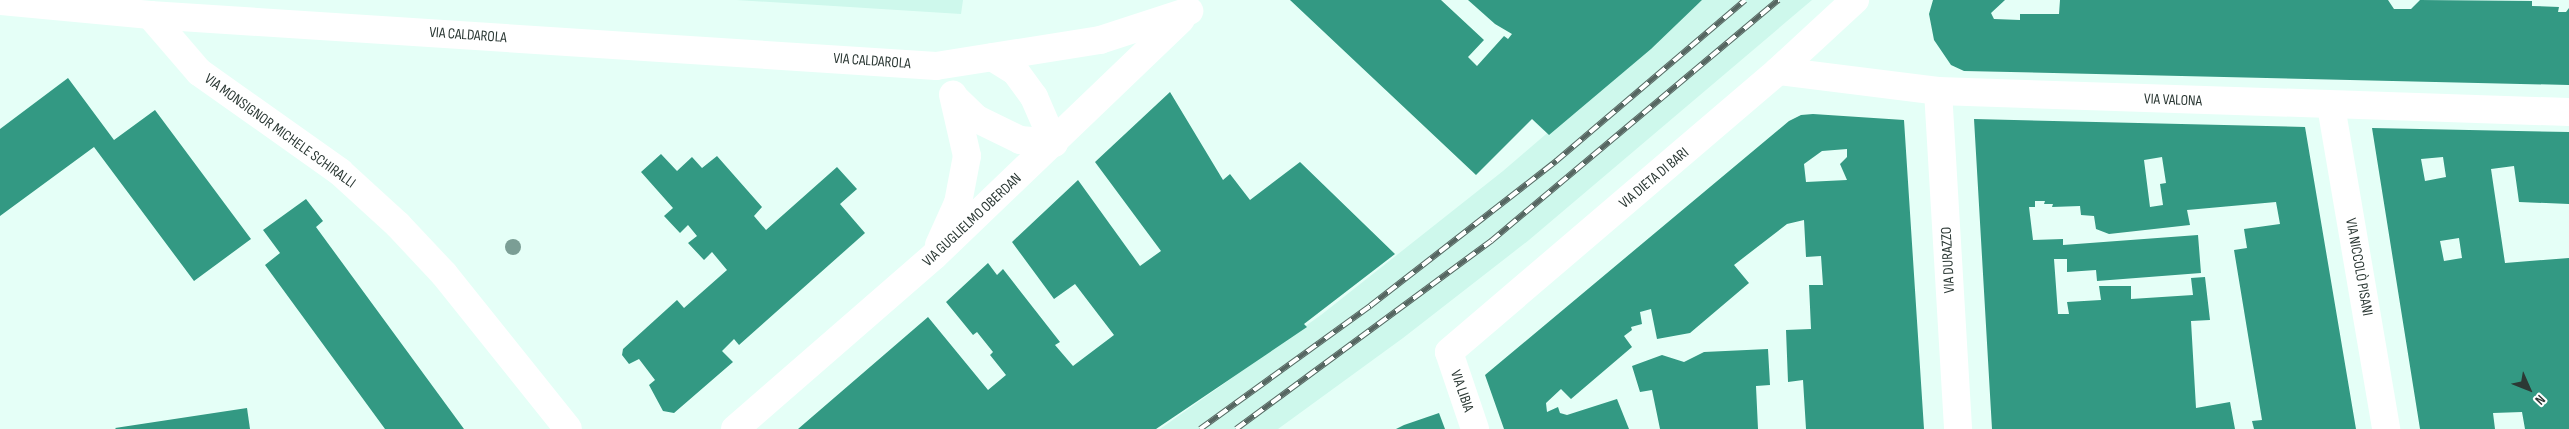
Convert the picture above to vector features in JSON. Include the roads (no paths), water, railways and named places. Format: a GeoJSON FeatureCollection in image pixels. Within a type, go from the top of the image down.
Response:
{"type":"FeatureCollection","features":[{"type":"Feature","properties":{"kind":"street","name":"VIA DIETA DI BARI"},"geometry":{"type":"LineString","coordinates":[[1449,352],[1778,71],[1855,0]]}},
{"type":"Feature","properties":{"kind":"street","name":"VIA CALDAROLA"},"geometry":{"type":"LineString","coordinates":[[0,1],[150,15],[936,66],[1100,40],[1195,5]]}},
{"type":"Feature","properties":{"kind":"street","name":"VIA GUGLIELMO OBERDAN"},"geometry":{"type":"LineString","coordinates":[[735,429],[934,256],[1054,143],[1195,5]]}},
{"type":"Feature","properties":{"kind":"street","name":"VIA MONSIGNOR MICHELE SCHIRALLI"},"geometry":{"type":"LineString","coordinates":[[150,15],[199,72],[340,172],[398,225],[444,274],[568,429]]}},
{"type":"Feature","properties":{"kind":"street"},"geometry":{"type":"LineString","coordinates":[[936,66],[954,97],[977,119],[1020,140],[1054,143],[1034,97],[1016,72],[992,57]]}},
{"type":"Feature","properties":{"kind":"street","name":"VIA VALONA"},"geometry":{"type":"LineString","coordinates":[[1778,71],[1938,91],[2331,106],[2569,112]]}},
{"type":"Feature","properties":{"kind":"street","name":"VIA DURAZZO"},"geometry":{"type":"LineString","coordinates":[[1938,91],[1958,429]]}},
{"type":"Feature","properties":{"kind":"street"},"geometry":{"type":"LineString","coordinates":[[934,256],[958,203],[967,156],[954,97]]}},
{"type":"Feature","properties":{"kind":"street","name":"VIA NICCOLÒ PISANI"},"geometry":{"type":"LineString","coordinates":[[2331,106],[2386,429]]}},
{"type":"Feature","properties":{"kind":"street","name":"VIA LIBIA"},"geometry":{"type":"LineString","coordinates":[[1449,352],[1475,429]]}},
{"type":"Feature","properties":{"kind":"railway"},"geometry":{"type":"LineString","coordinates":[[1200,429],[1370,306],[1556,161],[1745,0]]}},
{"type":"Feature","properties":{"kind":"railway"},"geometry":{"type":"LineString","coordinates":[[1236,429],[1491,241],[1778,0]]}}]}
